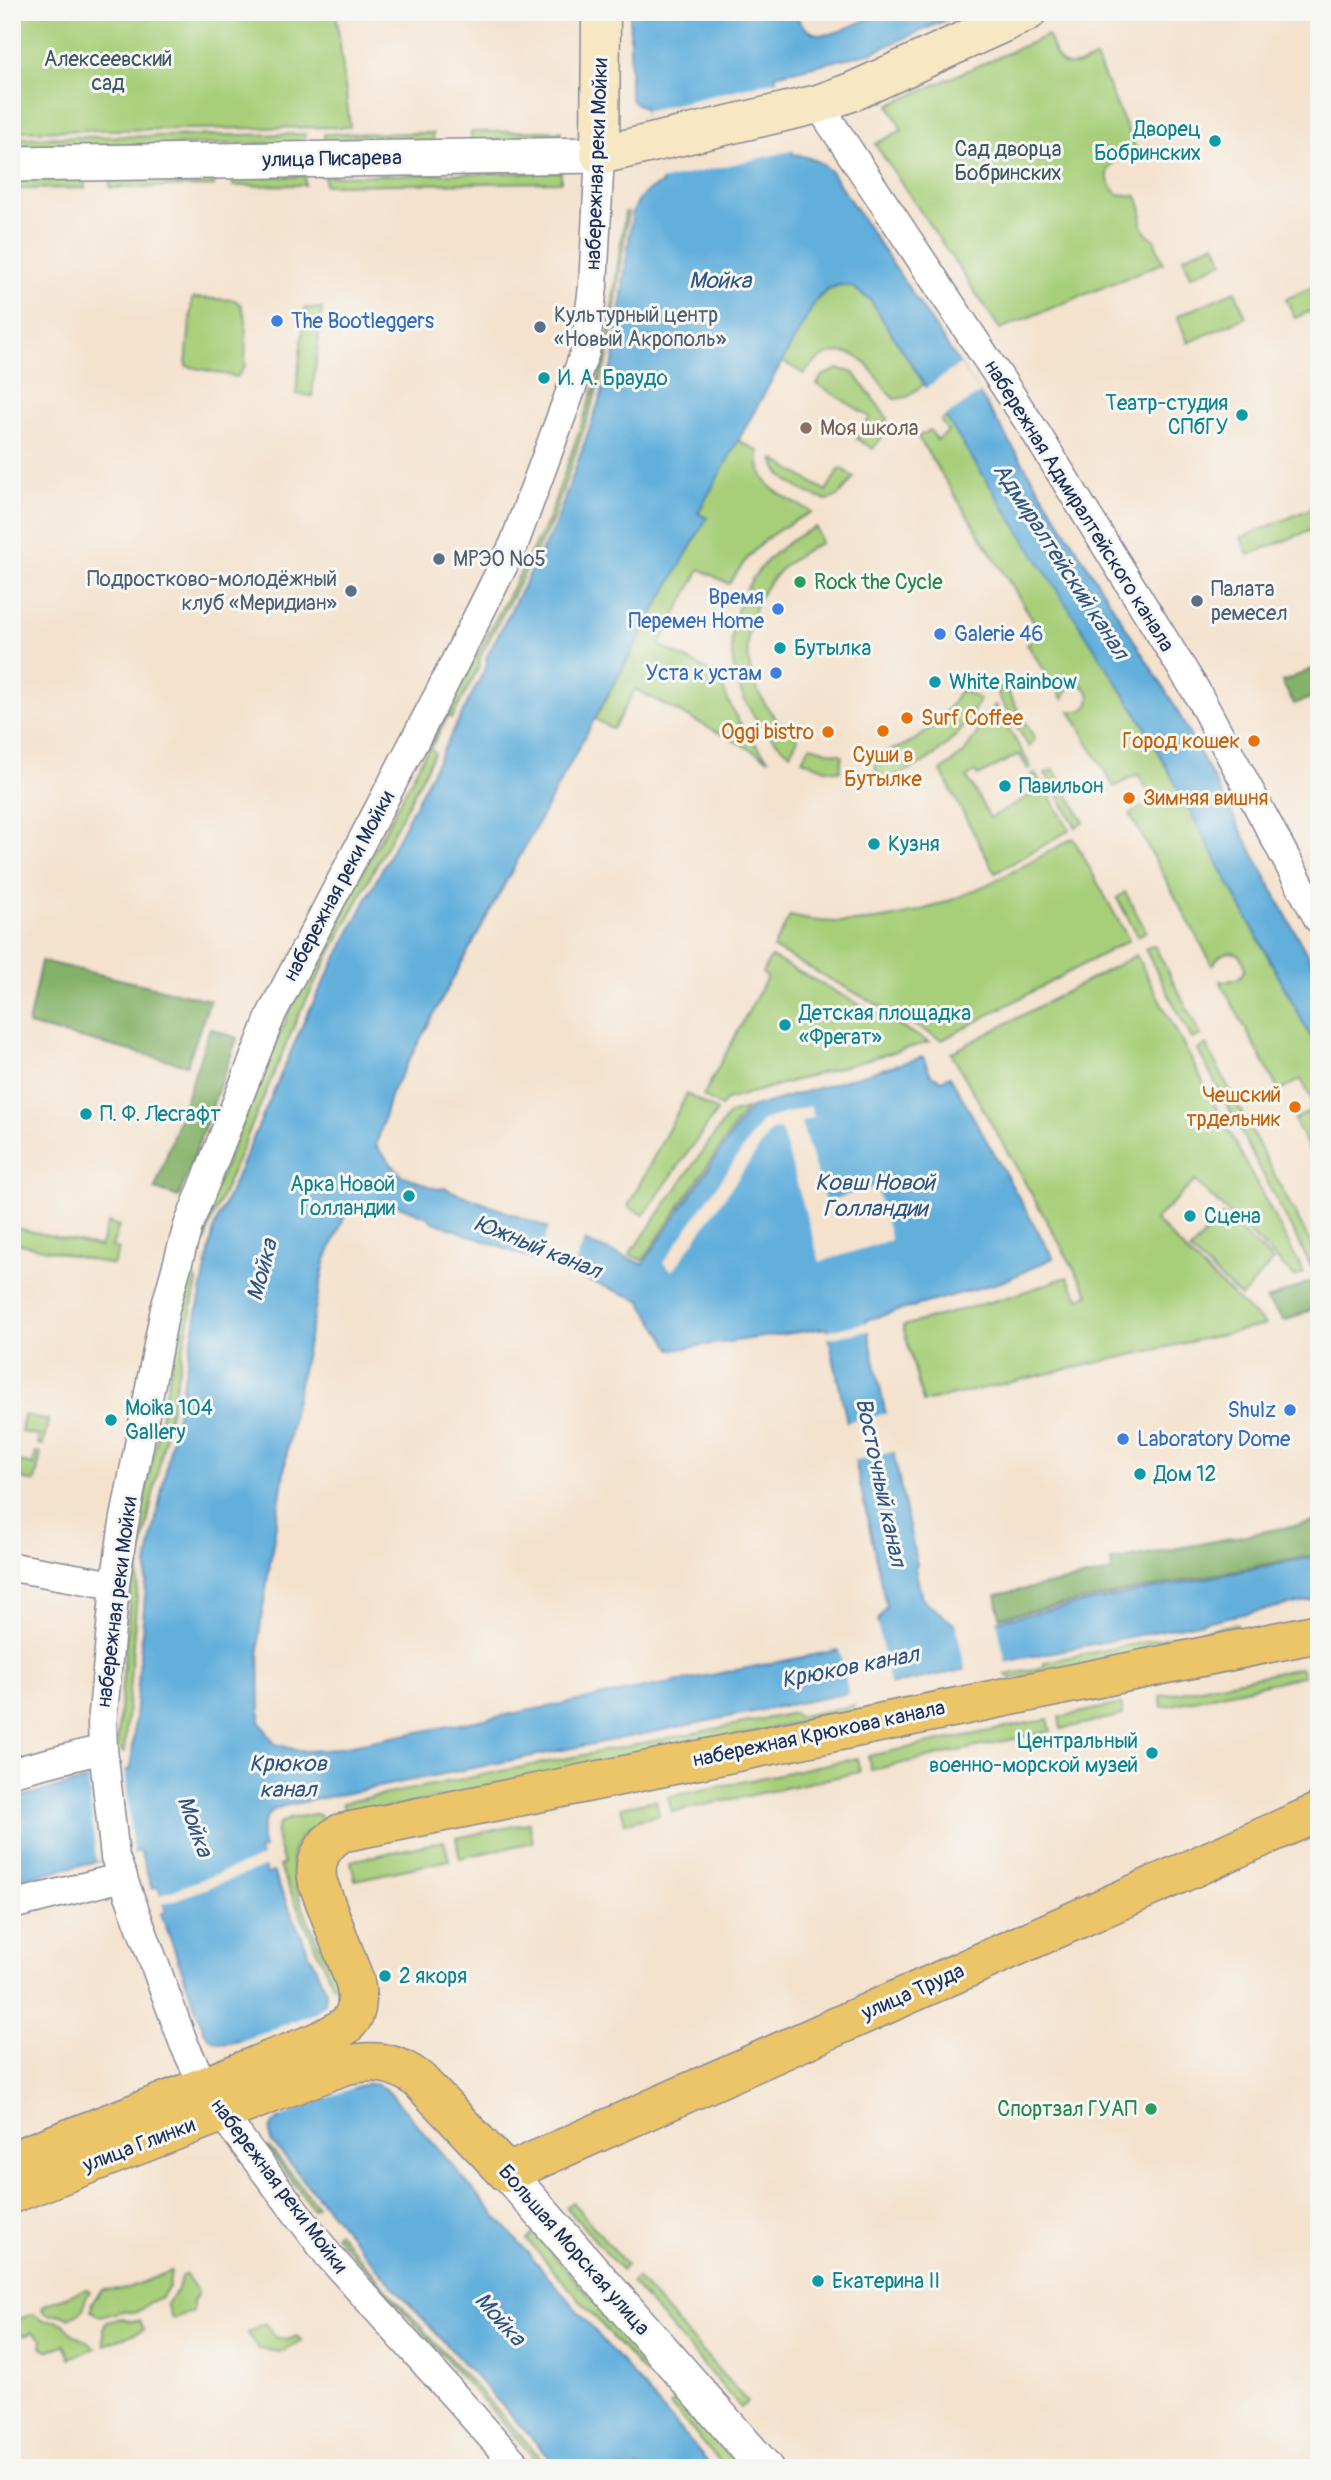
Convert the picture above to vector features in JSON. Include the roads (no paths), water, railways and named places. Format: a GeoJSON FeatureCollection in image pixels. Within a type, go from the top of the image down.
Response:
{"type":"FeatureCollection","features":[{"type":"Feature","properties":{"kind":"main road","name":"набережная реки Мойки"},"geometry":{"type":"LineString","coordinates":[[600,155],[601,12]]}},
{"type":"Feature","properties":{"kind":"main road","name":"улица Писарева"},"geometry":{"type":"LineString","coordinates":[[600,155],[802,109],[854,91],[1027,12]]}},
{"type":"Feature","properties":{"kind":"main road","name":"набережная Крюкова канала"},"geometry":{"type":"LineString","coordinates":[[344,2055],[347,2025],[355,2013],[358,1999],[355,1982],[316,1877],[317,1864],[324,1846],[341,1833],[1319,1633]]}},
{"type":"Feature","properties":{"kind":"main road","name":"улица Труда"},"geometry":{"type":"LineString","coordinates":[[507,2173],[1319,1812]]}},
{"type":"Feature","properties":{"kind":"main road","name":"Большая Морская улица"},"geometry":{"type":"LineString","coordinates":[[344,2055],[394,2065],[419,2080],[507,2173]]}},
{"type":"Feature","properties":{"kind":"main road","name":"улица Глинки"},"geometry":{"type":"LineString","coordinates":[[12,2194],[212,2100],[258,2082],[344,2055]]}},
{"type":"Feature","properties":{"kind":"main road","name":"улица Глинки"},"geometry":{"type":"LineString","coordinates":[[12,2160],[212,2100]]}},
{"type":"Feature","properties":{"kind":"street","name":"набережная Адмиралтейского канала"},"geometry":{"type":"LineString","coordinates":[[802,109],[991,365],[1196,691],[1319,920]]}},
{"type":"Feature","properties":{"kind":"street","name":"улица Писарева"},"geometry":{"type":"LineString","coordinates":[[12,164],[600,155]]}},
{"type":"Feature","properties":{"kind":"street","name":"набережная реки Мойки"},"geometry":{"type":"LineString","coordinates":[[519,2468],[329,2256],[212,2100],[184,2044],[119,1867],[104,1761],[102,1724],[115,1585],[165,1309],[188,1226],[272,1013],[441,691],[514,544],[586,352],[593,286],[600,155]]}},
{"type":"Feature","properties":{"kind":"street"},"geometry":{"type":"LineString","coordinates":[[12,1567],[115,1585]]}},
{"type":"Feature","properties":{"kind":"street"},"geometry":{"type":"LineString","coordinates":[[12,1772],[104,1761]]}},
{"type":"Feature","properties":{"kind":"street"},"geometry":{"type":"LineString","coordinates":[[12,1905],[119,1867]]}},
{"type":"Feature","properties":{"kind":"street","name":"Большая Морская улица"},"geometry":{"type":"LineString","coordinates":[[507,2173],[765,2468]]}},
{"type":"Feature","properties":{"kind":"water","name":"Мойка"},"geometry":{"type":"Polygon","coordinates":[[[630,12],[794,12],[803,26],[813,33],[825,34],[888,12],[964,12],[873,52],[775,75],[793,154],[814,160],[831,172],[981,396],[1172,701],[1319,977],[1319,1052],[1144,725],[870,300],[851,286],[839,285],[828,289],[818,297],[698,513],[707,518],[626,661],[391,1093],[376,1146],[401,1175],[437,1189],[444,1188],[643,1264],[750,1108],[923,1057],[931,1075],[941,1080],[950,1076],[1053,1258],[1004,1281],[866,1320],[922,1599],[959,1628],[1319,1556],[1319,1599],[283,1806],[267,1817],[262,1829],[264,1849],[259,1851],[267,1874],[273,1872],[326,1991],[325,2003],[312,2013],[353,2088],[372,2084],[389,2092],[713,2468],[559,2468],[383,2275],[271,2141],[271,2128],[280,2118],[238,2041],[219,2043],[204,2031],[161,1913],[166,1911],[157,1887],[152,1889],[140,1851],[12,1881],[12,1799],[131,1769],[148,1559],[214,1228],[306,1017],[487,665],[486,658],[556,523],[614,359],[632,215],[643,195],[662,184],[644,108],[632,101],[630,12]],[[389,1202],[350,1204],[325,1262],[293,1413],[259,1635],[260,1722],[275,1744],[300,1751],[326,1750],[865,1645],[886,1606],[827,1328],[672,1350],[640,1300],[431,1221],[428,1217],[389,1202]]]}},
{"type":"Feature","properties":{"kind":"place","name":"Дворец Бобринских"},"geometry":{"type":"Point","coordinates":[1215,141]}},
{"type":"Feature","properties":{"kind":"place","name":"The Bootleggers"},"geometry":{"type":"Point","coordinates":[277,321]}},
{"type":"Feature","properties":{"kind":"place","name":"Культурный центр «Новый Акрополь»"},"geometry":{"type":"Point","coordinates":[540,327]}},
{"type":"Feature","properties":{"kind":"place","name":"И. А. Браудо"},"geometry":{"type":"Point","coordinates":[544,378]}},
{"type":"Feature","properties":{"kind":"place","name":"Театр-студия СПбГУ"},"geometry":{"type":"Point","coordinates":[1242,415]}},
{"type":"Feature","properties":{"kind":"place","name":"Моя школа"},"geometry":{"type":"Point","coordinates":[806,428]}},
{"type":"Feature","properties":{"kind":"place","name":"МРЭО №5"},"geometry":{"type":"Point","coordinates":[439,559]}},
{"type":"Feature","properties":{"kind":"place","name":"Rock the Cycle"},"geometry":{"type":"Point","coordinates":[800,582]}},
{"type":"Feature","properties":{"kind":"place","name":"Подростково-молодёжный клуб «Меридиан»"},"geometry":{"type":"Point","coordinates":[351,591]}},
{"type":"Feature","properties":{"kind":"place","name":"Палата ремесел"},"geometry":{"type":"Point","coordinates":[1197,601]}},
{"type":"Feature","properties":{"kind":"place","name":"Время Перемен Home"},"geometry":{"type":"Point","coordinates":[778,609]}},
{"type":"Feature","properties":{"kind":"place","name":"Galerie 46"},"geometry":{"type":"Point","coordinates":[940,634]}},
{"type":"Feature","properties":{"kind":"place","name":"Бутылка"},"geometry":{"type":"Point","coordinates":[780,648]}},
{"type":"Feature","properties":{"kind":"place","name":"Уста к устам"},"geometry":{"type":"Point","coordinates":[776,673]}},
{"type":"Feature","properties":{"kind":"place","name":"White Rainbow"},"geometry":{"type":"Point","coordinates":[935,682]}},
{"type":"Feature","properties":{"kind":"place","name":"Surf Coffee"},"geometry":{"type":"Point","coordinates":[907,718]}},
{"type":"Feature","properties":{"kind":"place","name":"Суши в Бутылке"},"geometry":{"type":"Point","coordinates":[883,731]}},
{"type":"Feature","properties":{"kind":"place","name":"Oggi bistro"},"geometry":{"type":"Point","coordinates":[828,732]}},
{"type":"Feature","properties":{"kind":"place","name":"Город кошек"},"geometry":{"type":"Point","coordinates":[1254,741]}},
{"type":"Feature","properties":{"kind":"place","name":"Павильон"},"geometry":{"type":"Point","coordinates":[1005,786]}},
{"type":"Feature","properties":{"kind":"place","name":"Зимняя вишня"},"geometry":{"type":"Point","coordinates":[1129,798]}},
{"type":"Feature","properties":{"kind":"place","name":"Кузня"},"geometry":{"type":"Point","coordinates":[874,844]}},
{"type":"Feature","properties":{"kind":"place","name":"Детская площадка «Фрегат»"},"geometry":{"type":"Point","coordinates":[785,1025]}},
{"type":"Feature","properties":{"kind":"place","name":"Чешский трдельник"},"geometry":{"type":"Point","coordinates":[1295,1107]}},
{"type":"Feature","properties":{"kind":"place","name":"П. Ф. Лесгафт"},"geometry":{"type":"Point","coordinates":[86,1114]}},
{"type":"Feature","properties":{"kind":"place","name":"Арка Новой Голландии"},"geometry":{"type":"Point","coordinates":[409,1196]}},
{"type":"Feature","properties":{"kind":"place","name":"Сцена"},"geometry":{"type":"Point","coordinates":[1190,1216]}},
{"type":"Feature","properties":{"kind":"place","name":"Shulz"},"geometry":{"type":"Point","coordinates":[1290,1410]}},
{"type":"Feature","properties":{"kind":"place","name":"Moika 104 Gallery"},"geometry":{"type":"Point","coordinates":[111,1420]}},
{"type":"Feature","properties":{"kind":"place","name":"Laboratory Dome"},"geometry":{"type":"Point","coordinates":[1123,1439]}},
{"type":"Feature","properties":{"kind":"place","name":"Дом 12"},"geometry":{"type":"Point","coordinates":[1140,1474]}},
{"type":"Feature","properties":{"kind":"place","name":"Центральный военно-морской музей"},"geometry":{"type":"Point","coordinates":[1152,1753]}},
{"type":"Feature","properties":{"kind":"place","name":"2 якоря"},"geometry":{"type":"Point","coordinates":[385,1976]}},
{"type":"Feature","properties":{"kind":"place","name":"Спортзал ГУАП"},"geometry":{"type":"Point","coordinates":[1151,2109]}},
{"type":"Feature","properties":{"kind":"place","name":"Екатерина II"},"geometry":{"type":"Point","coordinates":[818,2281]}},
{"type":"Feature","properties":{"kind":"park label","name":"Алексеевский сад"},"geometry":{"type":"Point","coordinates":[108,71]}},
{"type":"Feature","properties":{"kind":"park label","name":"Сад дворца Бобринских"},"geometry":{"type":"Point","coordinates":[1008,161]}},
{"type":"Feature","properties":{"kind":"water label","name":"Адмиралтейский канал"},"geometry":{"type":"Point","coordinates":[1061,561]}},
{"type":"Feature","properties":{"kind":"water label","name":"Ковш Новой Голландии"},"geometry":{"type":"Point","coordinates":[875,1195]}},
{"type":"Feature","properties":{"kind":"water label","name":"Южный канал"},"geometry":{"type":"Point","coordinates":[538,1247]}},
{"type":"Feature","properties":{"kind":"water label","name":"Восточный канал"},"geometry":{"type":"Point","coordinates":[881,1482]}},
{"type":"Feature","properties":{"kind":"water label","name":"Крюков канал"},"geometry":{"type":"Point","coordinates":[850,1667]}},
{"type":"Feature","properties":{"kind":"water label","name":"Крюков канал"},"geometry":{"type":"Point","coordinates":[288,1776]}}]}
